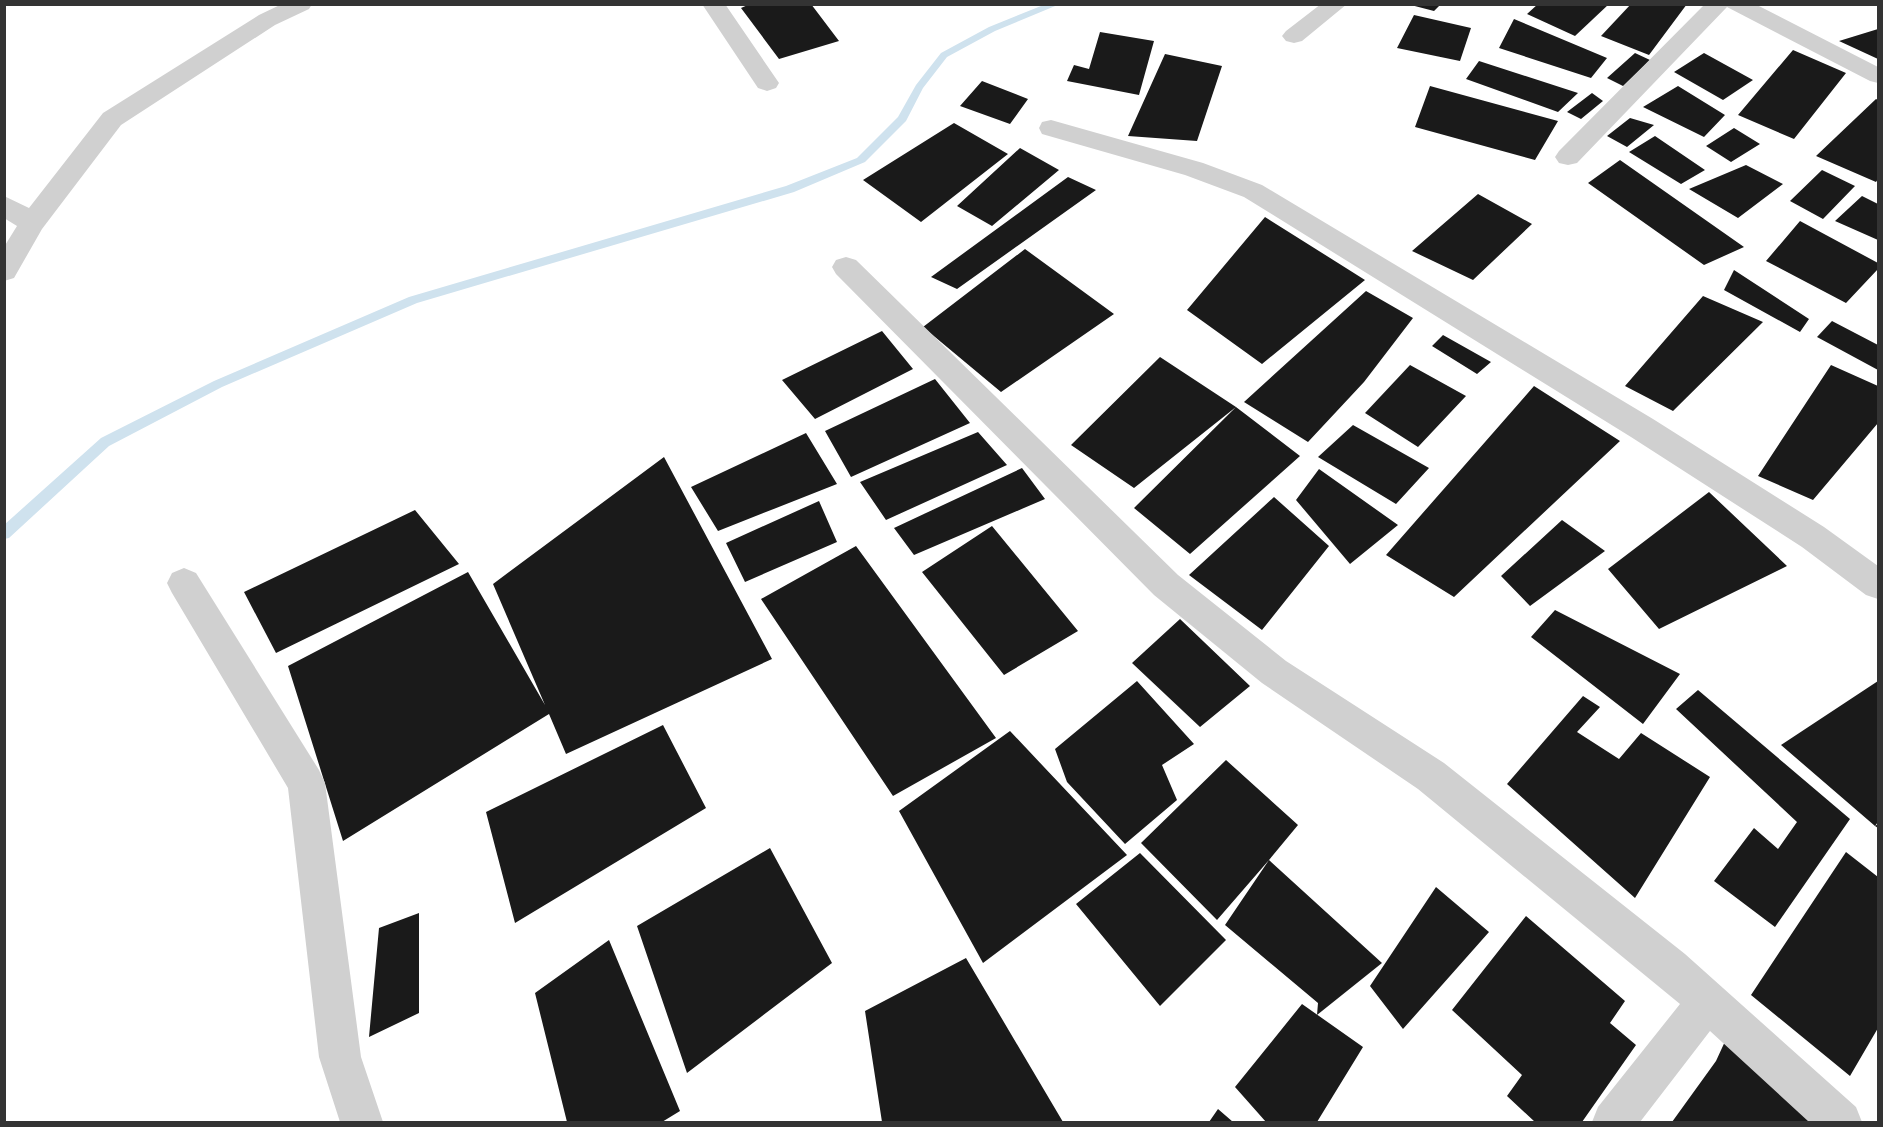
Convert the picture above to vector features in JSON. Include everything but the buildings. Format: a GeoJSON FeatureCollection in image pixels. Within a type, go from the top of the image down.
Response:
{"type":"FeatureCollection","features":[{"type":"Feature","properties":{"kind":"street"},"geometry":{"type":"LineString","coordinates":[[4,272],[32,223],[112,119],[267,20],[301,4]]}},
{"type":"Feature","properties":{"kind":"street"},"geometry":{"type":"LineString","coordinates":[[713,4],[767,83]]}},
{"type":"Feature","properties":{"kind":"street"},"geometry":{"type":"LineString","coordinates":[[1294,36],[1336,4]]}},
{"type":"Feature","properties":{"kind":"street"},"geometry":{"type":"LineString","coordinates":[[1568,157],[1718,4]]}},
{"type":"Feature","properties":{"kind":"street"},"geometry":{"type":"LineString","coordinates":[[1736,4],[1878,76]]}},
{"type":"Feature","properties":{"kind":"street"},"geometry":{"type":"LineString","coordinates":[[1051,128],[1194,169],[1253,191],[1642,428],[1813,537],[1878,585]]}},
{"type":"Feature","properties":{"kind":"street"},"geometry":{"type":"LineString","coordinates":[[4,205],[32,223]]}},
{"type":"Feature","properties":{"kind":"street"},"geometry":{"type":"LineString","coordinates":[[846,267],[1166,585],[1274,672],[1431,776],[1671,968],[1841,1122]]}},
{"type":"Feature","properties":{"kind":"street"},"geometry":{"type":"LineString","coordinates":[[184,583],[306,783],[340,1058],[362,1122]]}},
{"type":"Feature","properties":{"kind":"street"},"geometry":{"type":"LineString","coordinates":[[1613,1122],[1708,1000]]}},
{"type":"Feature","properties":{"kind":"waterway"},"geometry":{"type":"LineString","coordinates":[[4,534],[105,442],[218,384],[413,300],[790,189],[861,160],[902,119],[919,87],[944,55],[992,29],[1056,4]]}}]}
